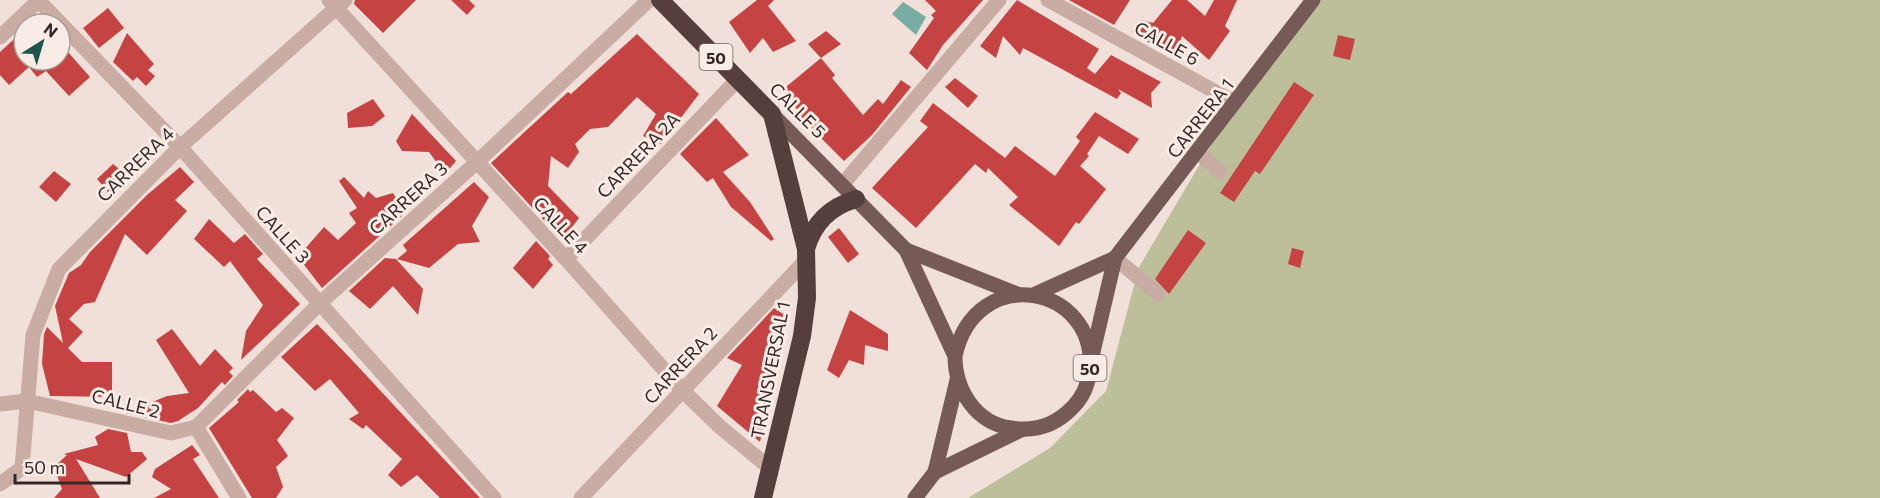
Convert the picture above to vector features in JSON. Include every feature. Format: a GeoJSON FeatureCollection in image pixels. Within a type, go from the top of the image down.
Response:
{"type":"FeatureCollection","features":[{"type":"Feature","properties":{"kind":"highway","name":"CALLE 5"},"geometry":{"type":"LineString","coordinates":[[668,3],[772,114]]}},
{"type":"Feature","properties":{"kind":"highway","name":"TRANSVERSAL 1"},"geometry":{"type":"LineString","coordinates":[[764,498],[802,336],[807,298],[807,254],[772,114]]}},
{"type":"Feature","properties":{"kind":"highway","name":"TRANSVERSAL 1"},"geometry":{"type":"LineString","coordinates":[[807,254],[814,228],[829,211],[856,199]]}},
{"type":"Feature","properties":{"kind":"main road","name":"CARRERA 1"},"geometry":{"type":"LineString","coordinates":[[1090,361],[1116,258],[1313,0]]}},
{"type":"Feature","properties":{"kind":"main road","name":"CALLE 5"},"geometry":{"type":"LineString","coordinates":[[772,114],[906,250],[955,356]]}},
{"type":"Feature","properties":{"kind":"main road","name":"CALLE 5"},"geometry":{"type":"LineString","coordinates":[[906,250],[1017,294]]}},
{"type":"Feature","properties":{"kind":"main road","name":"CARRERA 1"},"geometry":{"type":"LineString","coordinates":[[1032,295],[1116,258]]}},
{"type":"Feature","properties":{"kind":"main road","name":"50"},"geometry":{"type":"LineString","coordinates":[[915,498],[935,472],[957,380],[955,356],[965,326],[975,314],[994,301],[1017,294],[1048,299],[1073,317],[1085,338],[1090,361],[1084,391],[1070,410],[1051,424],[1021,430],[935,472]]}},
{"type":"Feature","properties":{"kind":"main road","name":"50"},"geometry":{"type":"LineString","coordinates":[[957,380],[963,393],[981,415],[993,423],[1021,430]]}},
{"type":"Feature","properties":{"kind":"street"},"geometry":{"type":"LineString","coordinates":[[0,37],[38,0]]}},
{"type":"Feature","properties":{"kind":"street","name":"CALLE 3"},"geometry":{"type":"LineString","coordinates":[[38,0],[180,147],[494,498]]}},
{"type":"Feature","properties":{"kind":"street","name":"CARRERA 3"},"geometry":{"type":"LineString","coordinates":[[196,427],[319,304],[476,163],[649,0]]}},
{"type":"Feature","properties":{"kind":"street"},"geometry":{"type":"LineString","coordinates":[[842,185],[999,0]]}},
{"type":"Feature","properties":{"kind":"street","name":"CALLE 6"},"geometry":{"type":"LineString","coordinates":[[1048,0],[1236,103]]}},
{"type":"Feature","properties":{"kind":"street","name":"CALLE 4"},"geometry":{"type":"LineString","coordinates":[[337,3],[476,163],[566,259],[682,390],[719,426],[771,469]]}},
{"type":"Feature","properties":{"kind":"street","name":"CARRERA 4"},"geometry":{"type":"LineString","coordinates":[[0,484],[22,468],[33,335],[59,269],[180,147],[337,3]]}},
{"type":"Feature","properties":{"kind":"street","name":"CARRERA 2A"},"geometry":{"type":"LineString","coordinates":[[566,259],[738,79]]}},
{"type":"Feature","properties":{"kind":"street"},"geometry":{"type":"LineString","coordinates":[[1198,152],[1220,171]]}},
{"type":"Feature","properties":{"kind":"street","name":"CARRERA 2"},"geometry":{"type":"LineString","coordinates":[[581,498],[807,254]]}},
{"type":"Feature","properties":{"kind":"street"},"geometry":{"type":"LineString","coordinates":[[1116,258],[1158,294]]}},
{"type":"Feature","properties":{"kind":"street","name":"CALLE 2"},"geometry":{"type":"LineString","coordinates":[[0,404],[27,401],[171,433],[196,427]]}},
{"type":"Feature","properties":{"kind":"street"},"geometry":{"type":"LineString","coordinates":[[196,427],[239,498]]}},
{"type":"Feature","properties":{"kind":"green space"},"geometry":{"type":"Polygon","coordinates":[[[1313,0],[1880,0],[1880,498],[968,498],[1050,448],[1106,391],[1139,267],[1236,103],[1313,0]]]}},
{"type":"Feature","properties":{"kind":"water"},"geometry":{"type":"Polygon","coordinates":[[[903,2],[926,17],[916,35],[892,14],[903,2]]]}},
{"type":"Feature","properties":{"kind":"building"},"geometry":{"type":"Polygon","coordinates":[[[355,0],[416,0],[383,33],[354,4],[355,0]]]}},
{"type":"Feature","properties":{"kind":"building"},"geometry":{"type":"Polygon","coordinates":[[[451,0],[469,0],[475,6],[467,15],[451,0]]]}},
{"type":"Feature","properties":{"kind":"building"},"geometry":{"type":"Polygon","coordinates":[[[757,0],[774,0],[768,6],[796,41],[773,52],[763,38],[750,53],[729,22],[757,0]]]}},
{"type":"Feature","properties":{"kind":"building"},"geometry":{"type":"Polygon","coordinates":[[[925,0],[983,0],[943,45],[927,70],[909,53],[934,18],[931,15],[936,11],[925,0]]]}},
{"type":"Feature","properties":{"kind":"building"},"geometry":{"type":"Polygon","coordinates":[[[1017,0],[1099,49],[1087,68],[1095,74],[1111,55],[1161,82],[1151,93],[1152,108],[1118,89],[1121,93],[1117,99],[1023,48],[1020,55],[1003,36],[996,58],[980,46],[1017,0]]]}},
{"type":"Feature","properties":{"kind":"building"},"geometry":{"type":"Polygon","coordinates":[[[1069,0],[1130,0],[1114,25],[1069,0]]]}},
{"type":"Feature","properties":{"kind":"building"},"geometry":{"type":"Polygon","coordinates":[[[1172,0],[1187,0],[1205,16],[1214,0],[1237,0],[1225,26],[1230,31],[1209,60],[1182,36],[1174,58],[1132,32],[1142,20],[1153,23],[1172,0]]]}},
{"type":"Feature","properties":{"kind":"building"},"geometry":{"type":"Polygon","coordinates":[[[108,8],[124,28],[99,48],[83,28],[108,8]]]}},
{"type":"Feature","properties":{"kind":"building"},"geometry":{"type":"Polygon","coordinates":[[[826,31],[841,44],[821,58],[808,44],[826,31]]]}},
{"type":"Feature","properties":{"kind":"building"},"geometry":{"type":"Polygon","coordinates":[[[127,33],[154,64],[148,70],[155,76],[146,86],[137,77],[133,81],[113,62],[127,33]]]}},
{"type":"Feature","properties":{"kind":"building"},"geometry":{"type":"Polygon","coordinates":[[[637,34],[699,94],[661,144],[643,136],[656,114],[637,97],[608,127],[590,129],[575,144],[579,152],[568,168],[551,156],[548,186],[579,218],[562,240],[491,163],[568,92],[571,94],[637,34]]]}},
{"type":"Feature","properties":{"kind":"building"},"geometry":{"type":"Polygon","coordinates":[[[1338,35],[1355,39],[1350,60],[1333,56],[1338,35]]]}},
{"type":"Feature","properties":{"kind":"building"},"geometry":{"type":"Polygon","coordinates":[[[12,41],[12,72],[23,72],[9,85],[0,75],[0,52],[12,41]]]}},
{"type":"Feature","properties":{"kind":"building"},"geometry":{"type":"Polygon","coordinates":[[[72,57],[90,77],[69,96],[47,72],[72,72],[72,57]]]}},
{"type":"Feature","properties":{"kind":"building"},"geometry":{"type":"Polygon","coordinates":[[[821,58],[835,75],[832,78],[863,115],[878,99],[883,104],[901,80],[911,87],[872,135],[844,161],[800,117],[802,115],[781,91],[821,58]]]}},
{"type":"Feature","properties":{"kind":"building"},"geometry":{"type":"Polygon","coordinates":[[[33,72],[44,72],[37,77],[33,72]]]}},
{"type":"Feature","properties":{"kind":"building"},"geometry":{"type":"Polygon","coordinates":[[[955,78],[978,96],[968,108],[945,87],[955,78]]]}},
{"type":"Feature","properties":{"kind":"building"},"geometry":{"type":"Polygon","coordinates":[[[1294,82],[1314,95],[1260,174],[1255,171],[1234,202],[1220,193],[1294,82]]]}},
{"type":"Feature","properties":{"kind":"building"},"geometry":{"type":"Polygon","coordinates":[[[373,99],[385,116],[372,126],[348,128],[347,113],[373,99]]]}},
{"type":"Feature","properties":{"kind":"building"},"geometry":{"type":"Polygon","coordinates":[[[933,103],[1005,158],[1015,146],[1055,176],[1080,141],[1076,137],[1095,112],[1139,139],[1128,154],[1099,136],[1087,154],[1089,156],[1080,166],[1106,189],[1079,224],[1076,222],[1059,246],[1009,205],[1018,197],[988,168],[986,173],[975,164],[916,228],[872,188],[928,127],[920,121],[933,103]]]}},
{"type":"Feature","properties":{"kind":"building"},"geometry":{"type":"Polygon","coordinates":[[[412,114],[456,161],[445,174],[429,152],[402,151],[396,141],[412,114]]]}},
{"type":"Feature","properties":{"kind":"building"},"geometry":{"type":"Polygon","coordinates":[[[716,118],[749,155],[723,172],[750,202],[774,239],[771,241],[731,207],[713,178],[707,182],[680,154],[716,118]]]}},
{"type":"Feature","properties":{"kind":"building"},"geometry":{"type":"Polygon","coordinates":[[[113,164],[127,175],[108,192],[97,179],[113,164]]]}},
{"type":"Feature","properties":{"kind":"building"},"geometry":{"type":"Polygon","coordinates":[[[180,167],[194,182],[175,200],[187,211],[147,255],[125,234],[95,302],[84,304],[69,319],[83,332],[68,348],[82,362],[112,362],[112,397],[50,396],[42,364],[44,334],[47,327],[63,343],[55,306],[69,273],[81,265],[90,252],[147,195],[180,167]]]}},
{"type":"Feature","properties":{"kind":"building"},"geometry":{"type":"Polygon","coordinates":[[[54,171],[71,184],[56,202],[39,187],[54,171]]]}},
{"type":"Feature","properties":{"kind":"building"},"geometry":{"type":"Polygon","coordinates":[[[344,177],[364,198],[368,191],[376,198],[393,193],[405,213],[322,288],[298,257],[324,227],[338,240],[356,223],[349,213],[357,208],[339,181],[344,177]]]}},
{"type":"Feature","properties":{"kind":"building"},"geometry":{"type":"Polygon","coordinates":[[[474,182],[489,197],[472,226],[480,242],[458,244],[429,268],[397,259],[407,251],[403,245],[474,182]]]}},
{"type":"Feature","properties":{"kind":"building"},"geometry":{"type":"Polygon","coordinates":[[[209,219],[234,243],[245,234],[263,254],[257,259],[300,304],[241,360],[246,331],[263,305],[230,261],[224,267],[194,239],[209,219]]]}},
{"type":"Feature","properties":{"kind":"building"},"geometry":{"type":"Polygon","coordinates":[[[839,228],[859,254],[848,263],[828,237],[839,228]]]}},
{"type":"Feature","properties":{"kind":"building"},"geometry":{"type":"Polygon","coordinates":[[[1188,230],[1206,243],[1169,294],[1155,279],[1188,230]]]}},
{"type":"Feature","properties":{"kind":"building"},"geometry":{"type":"Polygon","coordinates":[[[536,241],[550,256],[548,259],[553,265],[533,289],[513,268],[536,241]]]}},
{"type":"Feature","properties":{"kind":"building"},"geometry":{"type":"Polygon","coordinates":[[[1292,248],[1304,251],[1300,268],[1288,264],[1292,248]]]}},
{"type":"Feature","properties":{"kind":"building"},"geometry":{"type":"Polygon","coordinates":[[[385,258],[396,259],[423,289],[418,315],[393,286],[370,309],[349,291],[385,258]]]}},
{"type":"Feature","properties":{"kind":"building"},"geometry":{"type":"Polygon","coordinates":[[[774,308],[786,316],[760,442],[717,406],[742,365],[727,358],[774,308]]]}},
{"type":"Feature","properties":{"kind":"building"},"geometry":{"type":"Polygon","coordinates":[[[850,310],[888,334],[888,351],[865,345],[864,365],[849,360],[839,378],[827,370],[850,310]]]}},
{"type":"Feature","properties":{"kind":"building"},"geometry":{"type":"Polygon","coordinates":[[[317,324],[480,498],[440,498],[417,475],[401,487],[388,475],[402,459],[366,425],[363,429],[349,419],[359,413],[330,379],[315,391],[281,357],[317,324]]]}},
{"type":"Feature","properties":{"kind":"building"},"geometry":{"type":"Polygon","coordinates":[[[172,329],[200,366],[215,349],[233,368],[229,372],[233,376],[225,385],[222,382],[198,408],[178,421],[171,423],[125,413],[167,396],[189,393],[156,340],[172,329]]]}},
{"type":"Feature","properties":{"kind":"building"},"geometry":{"type":"Polygon","coordinates":[[[248,389],[250,392],[253,390],[276,412],[282,408],[294,418],[277,440],[288,456],[276,467],[283,487],[276,498],[252,498],[209,428],[239,402],[237,400],[248,389]]]}},
{"type":"Feature","properties":{"kind":"building"},"geometry":{"type":"Polygon","coordinates":[[[108,429],[127,433],[131,452],[142,452],[147,459],[126,477],[76,459],[100,498],[54,498],[62,489],[54,467],[67,455],[64,454],[98,445],[95,437],[108,429]]]}},
{"type":"Feature","properties":{"kind":"building"},"geometry":{"type":"Polygon","coordinates":[[[192,445],[200,455],[193,459],[219,498],[154,498],[171,489],[152,477],[155,469],[192,445]]]}}]}
